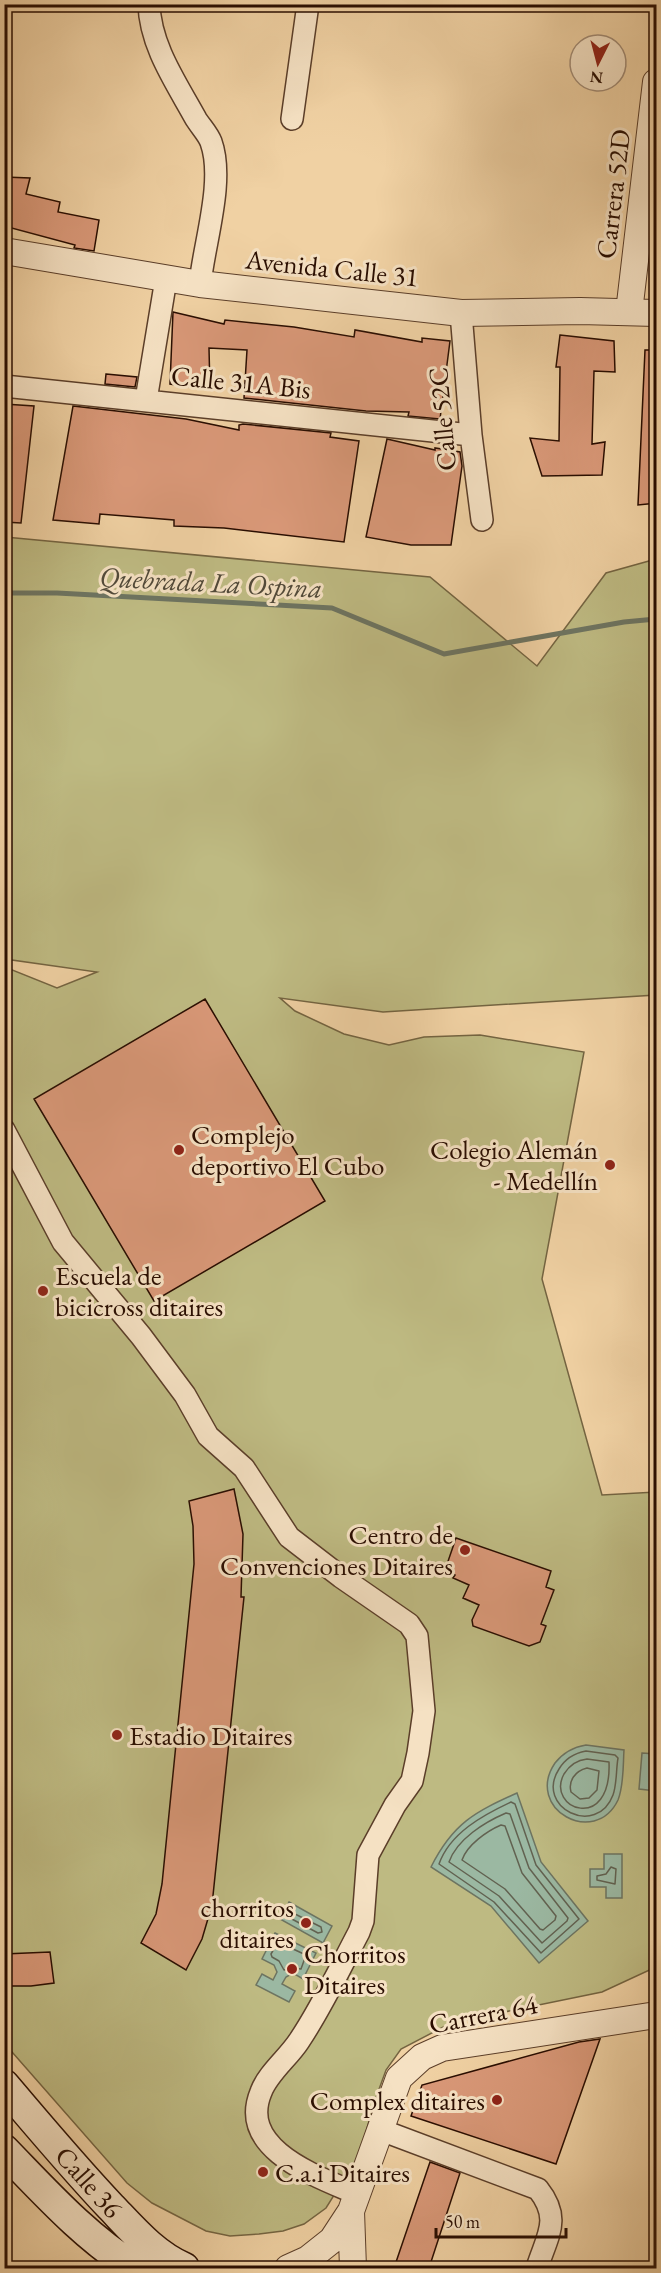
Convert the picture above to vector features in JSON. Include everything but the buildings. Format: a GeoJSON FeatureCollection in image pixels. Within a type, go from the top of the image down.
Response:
{"type":"FeatureCollection","features":[{"type":"Feature","properties":{"kind":"main road","name":"Calle 36"},"geometry":{"type":"LineString","coordinates":[[4,2085],[136,2235],[159,2254],[184,2268]]}},
{"type":"Feature","properties":{"kind":"main road","name":"Calle 36"},"geometry":{"type":"LineString","coordinates":[[4,2150],[81,2228],[115,2256],[135,2268]]}},
{"type":"Feature","properties":{"kind":"street"},"geometry":{"type":"LineString","coordinates":[[148,4],[164,60],[210,141],[215,159],[216,183],[200,284]]}},
{"type":"Feature","properties":{"kind":"street"},"geometry":{"type":"LineString","coordinates":[[292,119],[308,4]]}},
{"type":"Feature","properties":{"kind":"street","name":"Carrera 52D"},"geometry":{"type":"LineString","coordinates":[[629,312],[657,82]]}},
{"type":"Feature","properties":{"kind":"street","name":"Avenida Calle 31"},"geometry":{"type":"LineString","coordinates":[[4,251],[200,284],[461,313],[580,311],[657,313]]}},
{"type":"Feature","properties":{"kind":"street"},"geometry":{"type":"LineString","coordinates":[[146,400],[166,279]]}},
{"type":"Feature","properties":{"kind":"street","name":"Calle 52C"},"geometry":{"type":"LineString","coordinates":[[461,313],[471,435],[482,520]]}},
{"type":"Feature","properties":{"kind":"street","name":"Calle 31A Bis"},"geometry":{"type":"LineString","coordinates":[[4,386],[471,435]]}},
{"type":"Feature","properties":{"kind":"street"},"geometry":{"type":"LineString","coordinates":[[4,1130],[63,1242],[141,1336],[185,1395],[208,1436],[244,1468],[289,1538],[409,1624],[417,1636],[424,1711],[412,1780],[395,1805],[368,1855],[363,1921],[359,1932],[301,2038],[261,2092],[258,2109],[260,2125],[272,2148],[354,2203]]}},
{"type":"Feature","properties":{"kind":"street","name":"Carrera 64"},"geometry":{"type":"LineString","coordinates":[[288,2268],[308,2259],[332,2240],[354,2203],[399,2078],[422,2056],[442,2048],[653,2013]]}},
{"type":"Feature","properties":{"kind":"street"},"geometry":{"type":"LineString","coordinates":[[381,2130],[538,2189],[548,2201],[553,2219],[537,2268]]}},
{"type":"Feature","properties":{"kind":"street","name":"Carrera 64"},"geometry":{"type":"LineString","coordinates":[[353,2268],[354,2203]]}},
{"type":"Feature","properties":{"kind":"shaded area"},"geometry":{"type":"Polygon","coordinates":[[[5,537],[430,577],[537,666],[606,573],[656,559],[656,995],[383,1012],[280,998],[295,1011],[344,1034],[389,1045],[424,1037],[480,1035],[584,1052],[542,1279],[602,1495],[656,1492],[656,1967],[602,1992],[451,2023],[401,2049],[386,2070],[360,2154],[326,2208],[304,2224],[283,2231],[230,2236],[206,2231],[152,2203],[127,2183],[5,2044],[5,967],[57,988],[97,972],[5,959],[5,537]]]}},
{"type":"Feature","properties":{"kind":"water"},"geometry":{"type":"Polygon","coordinates":[[[586,1745],[624,1750],[623,1775],[618,1800],[607,1814],[594,1821],[580,1822],[566,1817],[555,1808],[549,1795],[548,1780],[555,1763],[561,1756],[586,1745]]]}},
{"type":"Feature","properties":{"kind":"water"},"geometry":{"type":"Polygon","coordinates":[[[642,1753],[656,1754],[656,1791],[639,1789],[642,1753]]]}},
{"type":"Feature","properties":{"kind":"water"},"geometry":{"type":"Polygon","coordinates":[[[517,1793],[541,1862],[588,1921],[539,1963],[491,1906],[431,1867],[448,1840],[466,1821],[489,1806],[517,1793]]]}},
{"type":"Feature","properties":{"kind":"water"},"geometry":{"type":"Polygon","coordinates":[[[604,1854],[622,1854],[622,1898],[606,1898],[606,1887],[590,1887],[590,1869],[604,1869],[604,1854]]]}},
{"type":"Feature","properties":{"kind":"water","name":"chorritos ditaires"},"geometry":{"type":"Polygon","coordinates":[[[289,1902],[332,1926],[323,1943],[280,1919],[289,1902]]]}},
{"type":"Feature","properties":{"kind":"water","name":"Chorritos Ditaires"},"geometry":{"type":"Polygon","coordinates":[[[275,1933],[316,1953],[303,1979],[293,1973],[286,1977],[282,1984],[295,1991],[289,2002],[256,1985],[262,1974],[273,1980],[277,1972],[274,1965],[262,1959],[275,1933]]]}},
{"type":"Feature","properties":{"kind":"waterway","name":"Quebrada La Ospina"},"geometry":{"type":"LineString","coordinates":[[4,593],[57,593],[332,608],[444,654],[624,622],[656,619]]}},
{"type":"Feature","properties":{"kind":"place","name":"Complejo deportivo El Cubo"},"geometry":{"type":"Point","coordinates":[179,1150]}},
{"type":"Feature","properties":{"kind":"place","name":"Colegio Alemán - Medellín"},"geometry":{"type":"Point","coordinates":[610,1165]}},
{"type":"Feature","properties":{"kind":"place","name":"Escuela de bicicross ditaires"},"geometry":{"type":"Point","coordinates":[43,1291]}},
{"type":"Feature","properties":{"kind":"place","name":"Centro de Convenciones Ditaires"},"geometry":{"type":"Point","coordinates":[465,1550]}},
{"type":"Feature","properties":{"kind":"place","name":"Estadio Ditaires"},"geometry":{"type":"Point","coordinates":[117,1735]}},
{"type":"Feature","properties":{"kind":"place","name":"chorritos ditaires"},"geometry":{"type":"Point","coordinates":[306,1923]}},
{"type":"Feature","properties":{"kind":"place","name":"Chorritos Ditaires"},"geometry":{"type":"Point","coordinates":[292,1969]}},
{"type":"Feature","properties":{"kind":"place","name":"Complex ditaires"},"geometry":{"type":"Point","coordinates":[497,2100]}},
{"type":"Feature","properties":{"kind":"place","name":"C.a.i Ditaires"},"geometry":{"type":"Point","coordinates":[263,2172]}}]}
